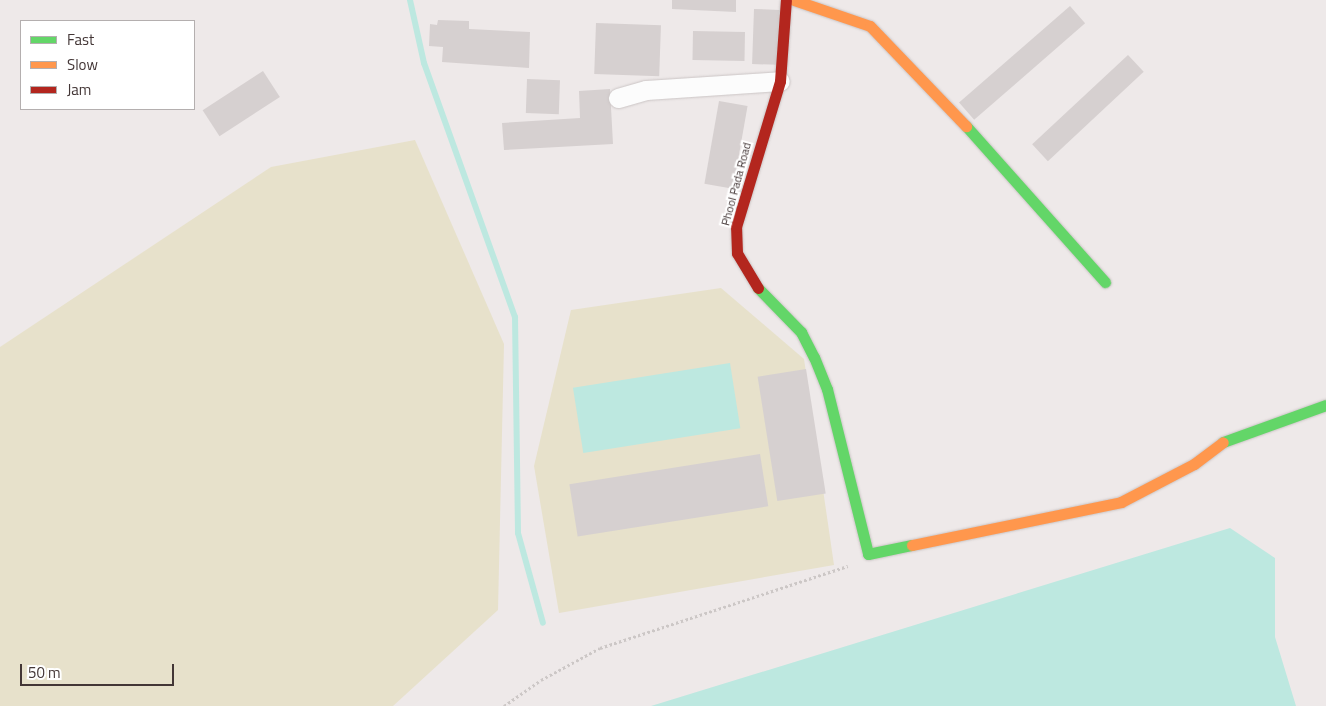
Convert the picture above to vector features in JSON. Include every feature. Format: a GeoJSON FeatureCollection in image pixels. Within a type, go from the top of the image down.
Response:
{"type":"FeatureCollection","features":[{"type":"Feature","properties":{"kind":"street","name":"Phool Pada Road"},"geometry":{"type":"LineString","coordinates":[[786,0],[780,80],[736,227],[737,253],[749,279],[801,332],[814,357],[827,389],[868,554]]}},
{"type":"Feature","properties":{"kind":"street"},"geometry":{"type":"LineString","coordinates":[[794,0],[870,26],[1037,201],[1105,282]]}},
{"type":"Feature","properties":{"kind":"street"},"geometry":{"type":"LineString","coordinates":[[618,98],[646,90],[780,80]]}},
{"type":"Feature","properties":{"kind":"street"},"geometry":{"type":"LineString","coordinates":[[868,554],[1121,502],[1194,464],[1226,440],[1326,405]]}},
{"type":"Feature","properties":{"kind":"path"},"geometry":{"type":"LineString","coordinates":[[504,706],[600,648],[840,571],[868,554]]}},
{"type":"Feature","properties":{"kind":"shaded area"},"geometry":{"type":"Polygon","coordinates":[[[415,140],[504,344],[498,610],[393,706],[0,706],[0,347],[271,167],[415,140]]]}},
{"type":"Feature","properties":{"kind":"shaded area"},"geometry":{"type":"Polygon","coordinates":[[[721,288],[804,359],[834,565],[559,613],[534,466],[571,310],[721,288]]]}},
{"type":"Feature","properties":{"kind":"shaded area"},"geometry":{"type":"Polygon","coordinates":[[[730,363],[740,428],[583,453],[573,388],[730,363]]]}},
{"type":"Feature","properties":{"kind":"shaded area"},"geometry":{"type":"Polygon","coordinates":[[[1230,528],[1275,558],[1275,637],[1296,706],[651,706],[1230,528]]]}},
{"type":"Feature","properties":{"kind":"building"},"geometry":{"type":"Polygon","coordinates":[[[672,0],[736,0],[736,12],[672,9],[672,0]]]}},
{"type":"Feature","properties":{"kind":"building"},"geometry":{"type":"Polygon","coordinates":[[[1070,6],[1085,23],[974,120],[959,102],[1070,6]]]}},
{"type":"Feature","properties":{"kind":"building"},"geometry":{"type":"Polygon","coordinates":[[[754,9],[780,10],[778,65],[752,64],[754,9]]]}},
{"type":"Feature","properties":{"kind":"building"},"geometry":{"type":"Polygon","coordinates":[[[438,20],[469,21],[469,29],[530,32],[529,68],[442,62],[443,47],[429,46],[430,24],[437,25],[438,20]]]}},
{"type":"Feature","properties":{"kind":"building"},"geometry":{"type":"Polygon","coordinates":[[[596,23],[661,25],[659,76],[594,74],[596,23]]]}},
{"type":"Feature","properties":{"kind":"building"},"geometry":{"type":"Polygon","coordinates":[[[693,31],[745,32],[744,61],[692,60],[693,31]]]}},
{"type":"Feature","properties":{"kind":"building"},"geometry":{"type":"Polygon","coordinates":[[[1128,55],[1144,72],[1048,161],[1032,144],[1128,55]]]}},
{"type":"Feature","properties":{"kind":"building"},"geometry":{"type":"Polygon","coordinates":[[[263,71],[280,97],[219,136],[203,110],[263,71]]]}},
{"type":"Feature","properties":{"kind":"building"},"geometry":{"type":"Polygon","coordinates":[[[527,79],[560,80],[559,114],[526,113],[527,79]]]}},
{"type":"Feature","properties":{"kind":"building"},"geometry":{"type":"Polygon","coordinates":[[[610,89],[613,144],[504,150],[502,123],[580,118],[579,91],[610,89]]]}},
{"type":"Feature","properties":{"kind":"building"},"geometry":{"type":"Polygon","coordinates":[[[719,101],[748,106],[733,189],[704,184],[719,101]]]}},
{"type":"Feature","properties":{"kind":"building"},"geometry":{"type":"Polygon","coordinates":[[[806,369],[826,493],[777,501],[758,377],[806,369]]]}},
{"type":"Feature","properties":{"kind":"building"},"geometry":{"type":"Polygon","coordinates":[[[760,454],[768,506],[578,537],[569,484],[760,454]]]}},
{"type":"Feature","properties":{"kind":"waterway"},"geometry":{"type":"LineString","coordinates":[[410,0],[424,63],[515,317],[518,533],[543,623]]}},
{"type":"Feature","properties":{"kind":"traffic: fast"},"geometry":{"type":"LineString","coordinates":[[966,126],[1105,282]]}},
{"type":"Feature","properties":{"kind":"traffic: fast"},"geometry":{"type":"LineString","coordinates":[[758,288],[801,332],[814,357],[827,389],[868,554],[912,545]]}},
{"type":"Feature","properties":{"kind":"traffic: fast"},"geometry":{"type":"LineString","coordinates":[[1223,442],[1326,405]]}},
{"type":"Feature","properties":{"kind":"traffic: slow"},"geometry":{"type":"LineString","coordinates":[[794,0],[870,26],[966,126]]}},
{"type":"Feature","properties":{"kind":"traffic: slow"},"geometry":{"type":"LineString","coordinates":[[912,545],[1121,502],[1194,464],[1223,442]]}},
{"type":"Feature","properties":{"kind":"traffic: jam"},"geometry":{"type":"LineString","coordinates":[[758,288],[737,253],[736,227],[780,81],[786,0]]}}]}
